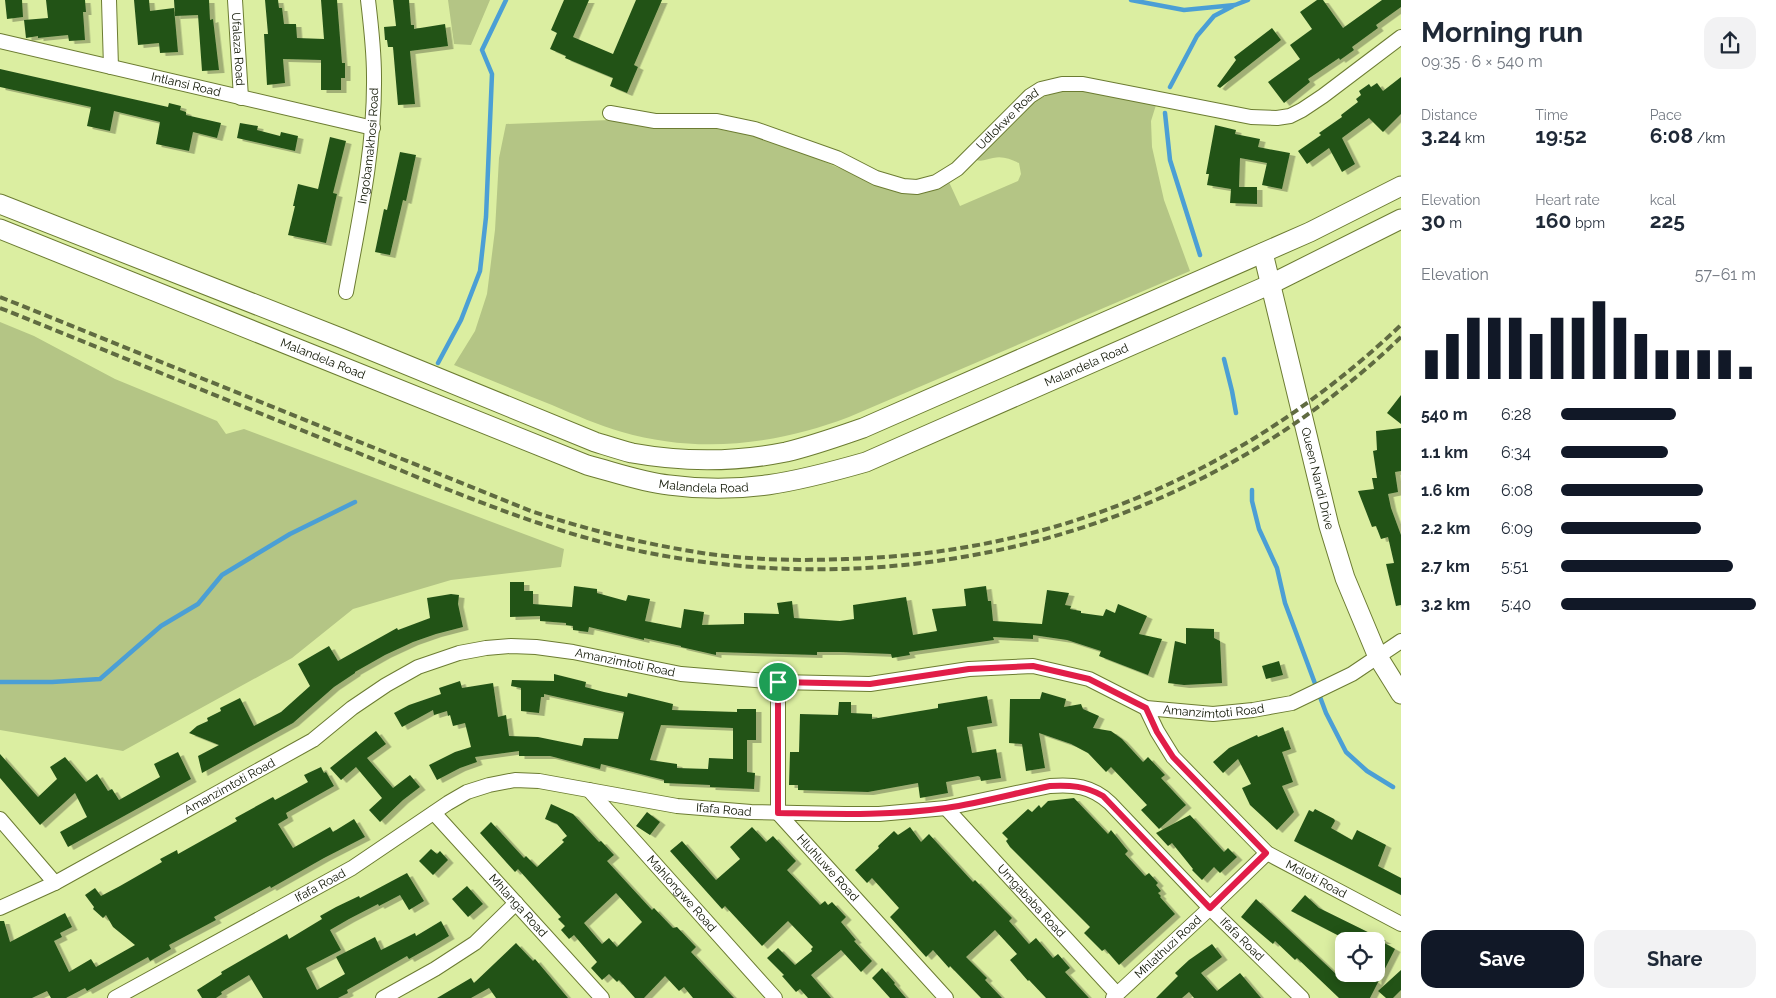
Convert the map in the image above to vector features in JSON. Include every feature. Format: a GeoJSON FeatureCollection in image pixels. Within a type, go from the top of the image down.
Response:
{"type":"FeatureCollection","features":[{"type":"Feature","properties":{"kind":"main road","name":"Malandela Road"},"geometry":{"type":"LineString","coordinates":[[0,204],[341,338],[595,442],[632,453],[701,459],[752,457],[785,452],[863,428],[1310,232],[1401,186]]}},
{"type":"Feature","properties":{"kind":"main road","name":"Malandela Road"},"geometry":{"type":"LineString","coordinates":[[0,228],[587,464],[668,485],[705,489],[742,489],[804,479],[866,462],[1271,284],[1401,219]]}},
{"type":"Feature","properties":{"kind":"main road","name":"Queen Nandi Drive"},"geometry":{"type":"LineString","coordinates":[[1263,253],[1329,526],[1345,578],[1378,658],[1401,694]]}},
{"type":"Feature","properties":{"kind":"street"},"geometry":{"type":"LineString","coordinates":[[110,0],[111,67]]}},
{"type":"Feature","properties":{"kind":"street","name":"Ufalaza Road"},"geometry":{"type":"LineString","coordinates":[[235,0],[241,98]]}},
{"type":"Feature","properties":{"kind":"street","name":"Ingobamakhosi Road"},"geometry":{"type":"LineString","coordinates":[[346,292],[369,161],[372,128],[374,75],[368,0]]}},
{"type":"Feature","properties":{"kind":"street","name":"Udlokwe Road"},"geometry":{"type":"LineString","coordinates":[[610,113],[655,120],[718,120],[755,129],[837,158],[876,178],[903,186],[917,187],[936,182],[957,168],[1003,120],[1030,96],[1041,89],[1062,84],[1083,84],[1252,117],[1277,118],[1290,116],[1323,96],[1401,37]]}},
{"type":"Feature","properties":{"kind":"street","name":"Intlansi Road"},"geometry":{"type":"LineString","coordinates":[[0,41],[372,128]]}},
{"type":"Feature","properties":{"kind":"street"},"geometry":{"type":"LineString","coordinates":[[1378,658],[1401,641]]}},
{"type":"Feature","properties":{"kind":"street","name":"Amanzimtoti Road"},"geometry":{"type":"LineString","coordinates":[[0,908],[55,883],[313,740],[352,708],[386,685],[418,667],[459,653],[486,648],[536,647],[574,652],[681,674],[778,682],[870,684],[969,669],[1033,666],[1089,679],[1146,708],[1213,714],[1261,709],[1292,703],[1308,697],[1378,658]]}},
{"type":"Feature","properties":{"kind":"street"},"geometry":{"type":"LineString","coordinates":[[778,682],[778,813]]}},
{"type":"Feature","properties":{"kind":"street","name":"Mdloti Road"},"geometry":{"type":"LineString","coordinates":[[1146,708],[1157,732],[1173,757],[1266,853],[1401,924]]}},
{"type":"Feature","properties":{"kind":"street","name":"Ifafa Road"},"geometry":{"type":"LineString","coordinates":[[115,998],[352,868],[467,792],[515,780],[539,781],[676,806],[778,813],[879,814],[946,808],[1050,786],[1067,785],[1093,790],[1110,803],[1210,908],[1301,998]]}},
{"type":"Feature","properties":{"kind":"street","name":"Mahlongwe Road"},"geometry":{"type":"LineString","coordinates":[[589,790],[774,998]]}},
{"type":"Feature","properties":{"kind":"street","name":"Umgababa Road"},"geometry":{"type":"LineString","coordinates":[[946,808],[1115,996]]}},
{"type":"Feature","properties":{"kind":"street","name":"Mhlanga Road"},"geometry":{"type":"LineString","coordinates":[[434,813],[602,998]]}},
{"type":"Feature","properties":{"kind":"street","name":"Hluhluwe Road"},"geometry":{"type":"LineString","coordinates":[[778,813],[946,998]]}},
{"type":"Feature","properties":{"kind":"street"},"geometry":{"type":"LineString","coordinates":[[0,819],[55,883]]}},
{"type":"Feature","properties":{"kind":"street","name":"Mhlathuzi Road"},"geometry":{"type":"LineString","coordinates":[[1115,996],[1266,853]]}},
{"type":"Feature","properties":{"kind":"street"},"geometry":{"type":"LineString","coordinates":[[383,998],[435,969],[475,943],[516,903]]}},
{"type":"Feature","properties":{"kind":"green space"},"geometry":{"type":"Polygon","coordinates":[[[448,0],[490,0],[471,45],[454,44],[448,0]]]}},
{"type":"Feature","properties":{"kind":"green space"},"geometry":{"type":"Polygon","coordinates":[[[1063,91],[1087,91],[1156,105],[1151,121],[1152,147],[1164,200],[1190,271],[849,417],[821,427],[765,440],[708,444],[679,443],[651,439],[622,432],[587,420],[454,365],[475,331],[487,294],[495,230],[499,158],[506,124],[610,120],[656,128],[711,128],[756,136],[808,155],[896,192],[922,193],[949,182],[960,206],[1018,181],[1021,174],[1019,163],[1000,157],[983,161],[976,160],[1002,130],[1030,104],[1038,99],[1063,91]]]}},
{"type":"Feature","properties":{"kind":"green space"},"geometry":{"type":"Polygon","coordinates":[[[0,322],[34,336],[115,379],[217,421],[226,434],[244,429],[564,549],[561,567],[451,580],[353,609],[292,658],[123,751],[0,730],[0,322]]]}},
{"type":"Feature","properties":{"kind":"building"},"geometry":{"type":"Polygon","coordinates":[[[5,0],[22,0],[23,17],[7,19],[5,0]]]}},
{"type":"Feature","properties":{"kind":"building"},"geometry":{"type":"Polygon","coordinates":[[[46,0],[85,0],[86,12],[83,12],[85,40],[69,41],[68,35],[26,38],[24,20],[48,18],[46,0]]]}},
{"type":"Feature","properties":{"kind":"building"},"geometry":{"type":"Polygon","coordinates":[[[134,0],[149,0],[150,11],[174,8],[178,52],[160,53],[159,43],[138,45],[134,0]]]}},
{"type":"Feature","properties":{"kind":"building"},"geometry":{"type":"Polygon","coordinates":[[[174,0],[209,0],[210,20],[213,19],[219,70],[202,71],[198,15],[175,16],[174,0]]]}},
{"type":"Feature","properties":{"kind":"building"},"geometry":{"type":"Polygon","coordinates":[[[265,0],[278,0],[279,8],[282,8],[284,24],[296,24],[297,38],[324,39],[321,0],[337,0],[342,63],[345,63],[345,78],[341,78],[341,90],[321,90],[321,60],[283,59],[285,83],[267,85],[264,34],[268,34],[265,0]]]}},
{"type":"Feature","properties":{"kind":"building"},"geometry":{"type":"Polygon","coordinates":[[[393,0],[409,0],[411,25],[414,25],[414,29],[445,24],[448,46],[410,51],[415,104],[398,105],[393,47],[388,47],[387,40],[385,40],[384,27],[396,26],[393,0]]]}},
{"type":"Feature","properties":{"kind":"building"},"geometry":{"type":"Polygon","coordinates":[[[564,0],[589,0],[573,37],[613,54],[636,0],[662,0],[634,65],[638,67],[627,93],[610,86],[613,78],[565,58],[566,56],[550,49],[557,33],[551,30],[564,0]]]}},
{"type":"Feature","properties":{"kind":"building"},"geometry":{"type":"Polygon","coordinates":[[[1317,0],[1323,0],[1343,28],[1382,0],[1401,0],[1401,7],[1376,25],[1378,28],[1352,47],[1354,50],[1308,79],[1310,82],[1284,103],[1268,82],[1300,59],[1290,45],[1312,29],[1300,12],[1317,0]]]}},
{"type":"Feature","properties":{"kind":"building"},"geometry":{"type":"Polygon","coordinates":[[[1272,28],[1281,40],[1220,88],[1217,86],[1236,60],[1234,57],[1272,28]]]}},
{"type":"Feature","properties":{"kind":"building"},"geometry":{"type":"Polygon","coordinates":[[[0,69],[168,107],[169,103],[181,106],[180,110],[186,112],[186,115],[221,123],[217,138],[193,132],[189,151],[156,144],[160,122],[114,111],[110,131],[87,126],[91,107],[0,87],[0,69]]]}},
{"type":"Feature","properties":{"kind":"building"},"geometry":{"type":"Polygon","coordinates":[[[1401,77],[1401,114],[1383,132],[1369,118],[1342,138],[1355,164],[1342,172],[1329,148],[1307,164],[1298,151],[1321,135],[1319,133],[1342,117],[1341,115],[1358,102],[1356,99],[1361,95],[1359,91],[1369,84],[1371,87],[1377,83],[1383,91],[1401,77]]]}},
{"type":"Feature","properties":{"kind":"building"},"geometry":{"type":"Polygon","coordinates":[[[240,123],[258,126],[257,130],[280,136],[281,132],[298,136],[295,151],[237,138],[240,123]]]}},
{"type":"Feature","properties":{"kind":"building"},"geometry":{"type":"Polygon","coordinates":[[[1215,125],[1236,130],[1235,134],[1260,139],[1258,147],[1290,153],[1282,189],[1262,185],[1267,163],[1240,158],[1239,187],[1257,187],[1257,204],[1230,203],[1231,189],[1207,185],[1209,174],[1206,174],[1215,125]]]}},
{"type":"Feature","properties":{"kind":"building"},"geometry":{"type":"Polygon","coordinates":[[[330,137],[346,141],[333,193],[337,194],[326,243],[288,235],[298,184],[318,189],[330,137]]]}},
{"type":"Feature","properties":{"kind":"building"},"geometry":{"type":"Polygon","coordinates":[[[400,152],[416,155],[406,201],[403,200],[390,255],[375,252],[384,209],[387,210],[400,152]]]}},
{"type":"Feature","properties":{"kind":"building"},"geometry":{"type":"Polygon","coordinates":[[[1401,395],[1401,424],[1387,413],[1401,395]]]}},
{"type":"Feature","properties":{"kind":"building"},"geometry":{"type":"Polygon","coordinates":[[[1401,428],[1401,471],[1395,472],[1398,492],[1388,494],[1401,535],[1401,605],[1396,606],[1386,564],[1394,563],[1388,537],[1381,539],[1376,526],[1372,527],[1358,491],[1374,489],[1372,478],[1377,478],[1373,451],[1377,450],[1376,431],[1401,428]]]}},
{"type":"Feature","properties":{"kind":"building"},"geometry":{"type":"Polygon","coordinates":[[[510,582],[524,582],[524,591],[533,591],[533,604],[572,607],[574,586],[597,589],[597,593],[626,601],[628,595],[650,599],[645,621],[681,628],[684,609],[704,612],[702,625],[744,624],[744,613],[779,614],[777,603],[792,601],[794,618],[840,621],[854,619],[853,605],[906,597],[913,635],[937,631],[932,609],[966,606],[964,589],[986,586],[988,601],[991,601],[993,621],[1042,624],[1047,590],[1069,593],[1065,605],[1071,606],[1070,609],[1081,611],[1081,613],[1103,616],[1106,609],[1115,613],[1118,604],[1147,616],[1139,634],[1162,639],[1148,675],[1099,656],[1101,651],[1067,640],[1033,635],[1033,639],[993,637],[994,640],[909,652],[910,655],[892,658],[891,654],[840,652],[817,652],[817,655],[716,652],[716,655],[589,627],[588,632],[573,630],[573,626],[566,625],[566,623],[540,621],[540,616],[510,617],[510,582]]]}},
{"type":"Feature","properties":{"kind":"building"},"geometry":{"type":"Polygon","coordinates":[[[451,594],[459,595],[458,604],[463,627],[413,642],[385,655],[355,672],[334,687],[293,723],[202,773],[198,756],[219,745],[189,733],[197,726],[208,721],[207,718],[221,711],[220,708],[240,698],[254,726],[281,712],[310,686],[298,664],[329,646],[338,661],[397,628],[398,630],[430,618],[427,598],[451,594]]]}},
{"type":"Feature","properties":{"kind":"building"},"geometry":{"type":"Polygon","coordinates":[[[1186,628],[1214,629],[1214,638],[1220,641],[1222,683],[1184,685],[1168,683],[1175,641],[1186,644],[1186,628]]]}},
{"type":"Feature","properties":{"kind":"building"},"geometry":{"type":"Polygon","coordinates":[[[1279,661],[1283,675],[1266,679],[1262,666],[1279,661]]]}},
{"type":"Feature","properties":{"kind":"building"},"geometry":{"type":"Polygon","coordinates":[[[554,674],[586,682],[585,687],[604,692],[627,697],[628,693],[673,704],[672,710],[737,712],[737,709],[756,709],[756,740],[747,740],[747,772],[755,773],[754,789],[664,783],[664,780],[601,764],[600,769],[550,756],[519,756],[519,751],[475,757],[477,762],[460,768],[437,780],[429,765],[455,752],[471,747],[465,723],[453,726],[447,711],[434,715],[433,710],[402,727],[394,713],[409,705],[441,694],[439,688],[460,681],[462,688],[493,683],[498,717],[506,715],[509,736],[538,737],[582,746],[584,738],[618,739],[624,712],[544,694],[544,697],[541,697],[539,713],[521,711],[521,688],[511,686],[512,680],[554,681],[554,674]],[[661,725],[650,760],[677,764],[677,768],[708,769],[709,758],[733,759],[733,728],[661,725]]]}},
{"type":"Feature","properties":{"kind":"building"},"geometry":{"type":"Polygon","coordinates":[[[1042,692],[1066,699],[1064,707],[1081,704],[1083,709],[1099,716],[1093,728],[1111,731],[1122,739],[1143,762],[1148,757],[1165,775],[1161,778],[1186,805],[1159,829],[1141,810],[1147,805],[1111,767],[1106,772],[1088,753],[1071,744],[1039,733],[1045,768],[1026,771],[1022,744],[1009,743],[1010,699],[1040,699],[1042,692]]]}},
{"type":"Feature","properties":{"kind":"building"},"geometry":{"type":"Polygon","coordinates":[[[987,696],[992,723],[967,727],[972,753],[996,749],[1001,778],[981,781],[978,776],[946,782],[948,793],[920,798],[918,783],[868,792],[798,790],[798,785],[789,785],[790,752],[799,752],[800,714],[838,715],[839,702],[851,702],[851,713],[872,714],[872,719],[938,708],[938,704],[987,696]]]}},
{"type":"Feature","properties":{"kind":"building"},"geometry":{"type":"Polygon","coordinates":[[[1283,727],[1291,749],[1282,752],[1293,782],[1282,786],[1294,812],[1277,830],[1250,805],[1242,788],[1251,784],[1238,759],[1223,773],[1213,762],[1229,748],[1257,735],[1258,737],[1283,727]]]}},
{"type":"Feature","properties":{"kind":"building"},"geometry":{"type":"Polygon","coordinates":[[[376,731],[386,744],[367,758],[393,788],[410,775],[420,787],[380,822],[369,810],[382,798],[356,767],[341,780],[330,768],[376,731]]]}},
{"type":"Feature","properties":{"kind":"building"},"geometry":{"type":"Polygon","coordinates":[[[178,752],[191,779],[68,847],[60,832],[87,817],[75,793],[40,825],[0,778],[0,754],[38,797],[57,779],[50,767],[65,757],[86,782],[97,774],[108,791],[112,789],[119,800],[160,777],[154,764],[178,752]]]}},
{"type":"Feature","properties":{"kind":"building"},"geometry":{"type":"Polygon","coordinates":[[[321,767],[334,786],[286,813],[288,818],[278,824],[293,848],[330,827],[333,832],[354,819],[365,837],[214,917],[216,920],[169,945],[171,949],[150,961],[148,957],[87,991],[85,988],[66,998],[51,998],[47,991],[32,998],[0,998],[0,921],[4,921],[10,942],[65,913],[72,927],[60,933],[62,937],[54,941],[69,972],[91,959],[96,967],[135,945],[113,927],[106,915],[103,918],[93,909],[94,907],[85,895],[95,888],[101,896],[120,886],[162,862],[160,859],[177,850],[178,854],[237,821],[235,818],[273,797],[275,800],[308,782],[304,775],[321,767]]]}},
{"type":"Feature","properties":{"kind":"building"},"geometry":{"type":"Polygon","coordinates":[[[1074,798],[1108,834],[1111,830],[1128,851],[1125,854],[1145,876],[1149,873],[1158,883],[1156,885],[1161,891],[1158,893],[1160,897],[1175,914],[1119,965],[1105,949],[1102,951],[1084,933],[1090,927],[1010,847],[1006,841],[1008,839],[1002,833],[1028,809],[1032,812],[1039,805],[1041,808],[1048,801],[1074,798]]]}},
{"type":"Feature","properties":{"kind":"building"},"geometry":{"type":"Polygon","coordinates":[[[551,804],[573,814],[614,855],[607,861],[652,910],[654,908],[673,928],[677,927],[696,947],[691,952],[734,998],[693,998],[684,987],[679,991],[665,976],[644,998],[635,998],[619,980],[617,982],[609,974],[602,980],[591,968],[597,962],[574,935],[569,939],[561,930],[565,926],[558,919],[561,917],[518,869],[515,872],[480,833],[491,822],[524,858],[526,856],[537,867],[564,842],[562,840],[567,836],[557,824],[545,819],[551,804]],[[616,893],[584,923],[602,944],[609,938],[617,947],[642,922],[616,893]]]}},
{"type":"Feature","properties":{"kind":"building"},"geometry":{"type":"Polygon","coordinates":[[[1315,809],[1334,819],[1335,821],[1331,828],[1352,840],[1357,830],[1386,845],[1378,866],[1401,878],[1401,895],[1294,841],[1309,810],[1313,812],[1315,809]]]}},
{"type":"Feature","properties":{"kind":"building"},"geometry":{"type":"Polygon","coordinates":[[[647,812],[660,822],[650,835],[636,826],[647,812]]]}},
{"type":"Feature","properties":{"kind":"building"},"geometry":{"type":"Polygon","coordinates":[[[1190,815],[1224,852],[1228,848],[1237,857],[1220,873],[1214,867],[1202,880],[1172,843],[1168,846],[1156,833],[1190,815]]]}},
{"type":"Feature","properties":{"kind":"building"},"geometry":{"type":"Polygon","coordinates":[[[752,827],[766,842],[773,836],[796,861],[787,870],[820,905],[825,901],[828,905],[832,902],[846,917],[841,922],[856,940],[854,941],[872,961],[861,972],[841,950],[811,975],[831,998],[808,998],[800,989],[796,992],[782,976],[784,975],[767,958],[778,948],[795,965],[812,951],[813,947],[788,921],[762,946],[725,906],[722,909],[670,851],[682,841],[716,880],[740,859],[730,847],[752,827]]]}},
{"type":"Feature","properties":{"kind":"building"},"geometry":{"type":"Polygon","coordinates":[[[910,827],[921,842],[929,834],[973,882],[975,880],[1012,918],[1009,921],[1029,944],[1036,938],[1053,958],[1058,954],[1070,968],[1065,972],[1089,998],[1046,998],[1010,960],[1017,954],[995,930],[966,957],[987,978],[985,980],[1002,998],[981,998],[933,950],[926,957],[890,917],[899,908],[872,878],[867,883],[855,870],[894,831],[898,835],[910,827]]]}},
{"type":"Feature","properties":{"kind":"building"},"geometry":{"type":"Polygon","coordinates":[[[431,849],[437,854],[440,851],[448,860],[433,875],[419,861],[431,849]]]}},
{"type":"Feature","properties":{"kind":"building"},"geometry":{"type":"Polygon","coordinates":[[[407,873],[424,901],[409,910],[400,895],[379,906],[378,904],[330,930],[341,950],[306,968],[317,990],[345,974],[336,957],[375,937],[381,950],[415,933],[416,936],[441,921],[449,936],[409,959],[407,956],[347,990],[348,993],[338,998],[263,998],[249,975],[221,992],[222,994],[216,998],[202,998],[197,990],[222,974],[221,972],[287,934],[289,939],[322,919],[320,916],[336,907],[359,896],[360,898],[407,873]]]}},
{"type":"Feature","properties":{"kind":"building"},"geometry":{"type":"Polygon","coordinates":[[[467,886],[483,904],[468,917],[452,899],[467,886]]]}},
{"type":"Feature","properties":{"kind":"building"},"geometry":{"type":"Polygon","coordinates":[[[1305,895],[1319,908],[1368,932],[1335,932],[1335,934],[1291,911],[1305,895]]]}},
{"type":"Feature","properties":{"kind":"building"},"geometry":{"type":"Polygon","coordinates":[[[1256,899],[1335,973],[1335,982],[1378,982],[1370,998],[1339,998],[1297,958],[1295,960],[1275,941],[1273,944],[1241,917],[1256,899]]]}},
{"type":"Feature","properties":{"kind":"building"},"geometry":{"type":"Polygon","coordinates":[[[516,943],[533,961],[535,959],[568,998],[496,998],[489,988],[471,998],[437,998],[471,978],[474,983],[516,943]]]}},
{"type":"Feature","properties":{"kind":"building"},"geometry":{"type":"Polygon","coordinates":[[[1385,943],[1395,949],[1385,969],[1385,943]]]}},
{"type":"Feature","properties":{"kind":"building"},"geometry":{"type":"Polygon","coordinates":[[[1212,944],[1222,957],[1201,973],[1217,991],[1240,973],[1261,998],[1194,998],[1189,992],[1182,998],[1156,998],[1178,976],[1175,973],[1189,960],[1212,944]]]}},
{"type":"Feature","properties":{"kind":"building"},"geometry":{"type":"Polygon","coordinates":[[[882,968],[906,998],[890,998],[872,978],[882,968]]]}},
{"type":"Feature","properties":{"kind":"building"},"geometry":{"type":"Polygon","coordinates":[[[1401,970],[1401,990],[1393,998],[1386,998],[1378,991],[1401,970]]]}},
{"type":"Feature","properties":{"kind":"waterway"},"geometry":{"type":"LineString","coordinates":[[438,363],[461,320],[480,271],[486,217],[492,74],[482,50],[506,0]]}},
{"type":"Feature","properties":{"kind":"waterway"},"geometry":{"type":"LineString","coordinates":[[1131,0],[1184,10],[1235,5],[1248,0]]}},
{"type":"Feature","properties":{"kind":"waterway"},"geometry":{"type":"LineString","coordinates":[[1170,87],[1197,36],[1214,16],[1233,6]]}},
{"type":"Feature","properties":{"kind":"waterway"},"geometry":{"type":"LineString","coordinates":[[1165,113],[1170,160],[1200,255]]}},
{"type":"Feature","properties":{"kind":"waterway"},"geometry":{"type":"LineString","coordinates":[[1224,359],[1236,413]]}},
{"type":"Feature","properties":{"kind":"waterway"},"geometry":{"type":"LineString","coordinates":[[1252,490],[1252,501],[1259,529],[1277,568],[1285,603],[1326,713],[1346,752],[1367,771],[1393,787]]}},
{"type":"Feature","properties":{"kind":"waterway"},"geometry":{"type":"LineString","coordinates":[[0,682],[52,682],[100,679],[161,626],[198,604],[222,575],[290,534],[355,502]]}},
{"type":"Feature","properties":{"kind":"railway"},"geometry":{"type":"LineString","coordinates":[[0,297],[531,511],[613,535],[675,548],[714,555],[789,560],[846,559],[924,553],[1000,540],[1074,521],[1145,494],[1214,462],[1279,422],[1342,377],[1401,325]]}},
{"type":"Feature","properties":{"kind":"railway"},"geometry":{"type":"LineString","coordinates":[[0,308],[459,494],[569,533],[644,552],[746,566],[849,569],[950,559],[1050,538],[1145,504],[1237,460],[1322,404],[1401,337]]}},
{"type":"Feature","properties":{"kind":"route"},"geometry":{"type":"LineString","coordinates":[[1033,666],[1089,679],[1146,708],[1157,732],[1173,757],[1266,853],[1210,908],[1103,796],[1093,790],[1082,787],[1067,785],[1050,786],[946,808],[879,814],[778,813],[778,682],[870,684],[969,669],[1033,666]]}}]}
